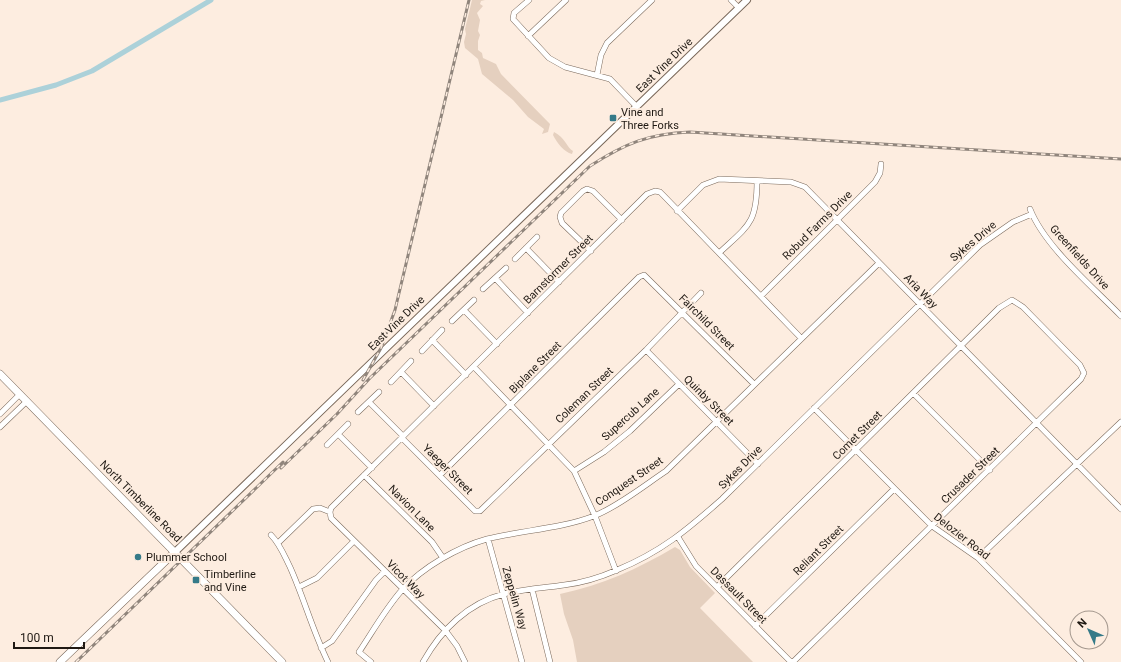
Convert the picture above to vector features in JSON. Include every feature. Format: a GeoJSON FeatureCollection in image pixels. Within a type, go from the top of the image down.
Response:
{"type":"FeatureCollection","features":[{"type":"Feature","properties":{"kind":"main road","name":"North Timberline Road"},"geometry":{"type":"LineString","coordinates":[[0,374],[282,662]]}},
{"type":"Feature","properties":{"kind":"main road","name":"East Vine Drive"},"geometry":{"type":"LineString","coordinates":[[60,662],[175,552]]}},
{"type":"Feature","properties":{"kind":"street"},"geometry":{"type":"LineString","coordinates":[[529,0],[516,10],[513,16],[514,22],[549,58],[561,65],[597,74],[610,79],[636,106]]}},
{"type":"Feature","properties":{"kind":"street"},"geometry":{"type":"LineString","coordinates":[[528,36],[566,0]]}},
{"type":"Feature","properties":{"kind":"street"},"geometry":{"type":"LineString","coordinates":[[597,74],[601,55],[607,43],[652,0]]}},
{"type":"Feature","properties":{"kind":"street"},"geometry":{"type":"LineString","coordinates":[[731,0],[739,8]]}},
{"type":"Feature","properties":{"kind":"street","name":"East Vine Drive"},"geometry":{"type":"LineString","coordinates":[[175,552],[747,0]]}},
{"type":"Feature","properties":{"kind":"street","name":"Robud Farms Drive"},"geometry":{"type":"LineString","coordinates":[[761,296],[875,182],[880,173],[881,164]]}},
{"type":"Feature","properties":{"kind":"street","name":"Aria Way"},"geometry":{"type":"LineString","coordinates":[[677,210],[703,185],[709,181],[719,179],[791,182],[805,187],[1121,509]]}},
{"type":"Feature","properties":{"kind":"street"},"geometry":{"type":"LineString","coordinates":[[720,253],[746,229],[752,219],[757,205],[757,181]]}},
{"type":"Feature","properties":{"kind":"street"},"geometry":{"type":"LineString","coordinates":[[591,251],[562,223],[560,217],[561,213],[583,191],[587,189],[593,191],[622,220]]}},
{"type":"Feature","properties":{"kind":"street","name":"Barnstormer Street"},"geometry":{"type":"LineString","coordinates":[[330,512],[331,508],[647,194],[655,191],[660,192],[801,338]]}},
{"type":"Feature","properties":{"kind":"street","name":"Greenfields Drive"},"geometry":{"type":"LineString","coordinates":[[1030,208],[1032,214],[1050,241],[1121,316]]}},
{"type":"Feature","properties":{"kind":"street","name":"Sykes Drive"},"geometry":{"type":"LineString","coordinates":[[423,662],[431,648],[445,630],[464,612],[483,602],[504,594],[532,588],[566,585],[616,571],[647,557],[678,537],[722,499],[919,304],[989,238],[1013,222],[1032,214]]}},
{"type":"Feature","properties":{"kind":"street"},"geometry":{"type":"LineString","coordinates":[[515,259],[537,237]]}},
{"type":"Feature","properties":{"kind":"street"},"geometry":{"type":"LineString","coordinates":[[526,248],[559,282]]}},
{"type":"Feature","properties":{"kind":"street","name":"Conquest Street"},"geometry":{"type":"LineString","coordinates":[[371,662],[359,652],[402,590],[443,558],[463,546],[488,539],[558,526],[595,516],[631,495],[666,471],[879,263]]}},
{"type":"Feature","properties":{"kind":"street"},"geometry":{"type":"LineString","coordinates":[[483,290],[506,268]]}},
{"type":"Feature","properties":{"kind":"street","name":"Fairchild Street"},"geometry":{"type":"LineString","coordinates":[[644,276],[683,312],[754,384]]}},
{"type":"Feature","properties":{"kind":"street","name":"Biplane Street"},"geometry":{"type":"LineString","coordinates":[[440,475],[639,277],[644,276]]}},
{"type":"Feature","properties":{"kind":"street"},"geometry":{"type":"LineString","coordinates":[[494,278],[528,313]]}},
{"type":"Feature","properties":{"kind":"street","name":"Coleman Street"},"geometry":{"type":"LineString","coordinates":[[480,511],[646,350],[701,293]]}},
{"type":"Feature","properties":{"kind":"street"},"geometry":{"type":"LineString","coordinates":[[452,321],[474,300]]}},
{"type":"Feature","properties":{"kind":"street","name":"Comet Street"},"geometry":{"type":"LineString","coordinates":[[717,587],[999,308],[1012,300]]}},
{"type":"Feature","properties":{"kind":"street","name":"Crusader Street"},"geometry":{"type":"LineString","coordinates":[[792,662],[1082,379],[1084,373],[1080,365],[1023,307],[1012,300]]}},
{"type":"Feature","properties":{"kind":"street"},"geometry":{"type":"LineString","coordinates":[[464,310],[497,344]]}},
{"type":"Feature","properties":{"kind":"street"},"geometry":{"type":"LineString","coordinates":[[422,350],[442,330]]}},
{"type":"Feature","properties":{"kind":"street"},"geometry":{"type":"LineString","coordinates":[[432,340],[466,375]]}},
{"type":"Feature","properties":{"kind":"street","name":"Quinby Street"},"geometry":{"type":"LineString","coordinates":[[646,350],[758,464]]}},
{"type":"Feature","properties":{"kind":"street"},"geometry":{"type":"LineString","coordinates":[[391,382],[411,362]]}},
{"type":"Feature","properties":{"kind":"street"},"geometry":{"type":"LineString","coordinates":[[474,367],[574,471],[595,516],[616,571]]}},
{"type":"Feature","properties":{"kind":"street"},"geometry":{"type":"LineString","coordinates":[[401,372],[434,406]]}},
{"type":"Feature","properties":{"kind":"street","name":"Supercub Lane"},"geometry":{"type":"LineString","coordinates":[[574,471],[604,452],[630,431],[679,384]]}},
{"type":"Feature","properties":{"kind":"street"},"geometry":{"type":"LineString","coordinates":[[358,412],[379,392]]}},
{"type":"Feature","properties":{"kind":"street"},"geometry":{"type":"LineString","coordinates":[[913,393],[990,470]]}},
{"type":"Feature","properties":{"kind":"street"},"geometry":{"type":"LineString","coordinates":[[0,414],[20,394]]}},
{"type":"Feature","properties":{"kind":"street"},"geometry":{"type":"LineString","coordinates":[[0,428],[27,401]]}},
{"type":"Feature","properties":{"kind":"street","name":"Yaeger Street"},"geometry":{"type":"LineString","coordinates":[[369,402],[475,511],[480,511]]}},
{"type":"Feature","properties":{"kind":"street","name":"Delozier Road"},"geometry":{"type":"LineString","coordinates":[[814,408],[932,526],[978,558],[1081,662]]}},
{"type":"Feature","properties":{"kind":"street"},"geometry":{"type":"LineString","coordinates":[[978,558],[1121,422]]}},
{"type":"Feature","properties":{"kind":"street"},"geometry":{"type":"LineString","coordinates":[[328,445],[348,424]]}},
{"type":"Feature","properties":{"kind":"street"},"geometry":{"type":"LineString","coordinates":[[338,434],[372,468]]}},
{"type":"Feature","properties":{"kind":"street","name":"Navion Lane"},"geometry":{"type":"LineString","coordinates":[[364,475],[432,542],[443,558]]}},
{"type":"Feature","properties":{"kind":"street","name":"Reliant Street"},"geometry":{"type":"LineString","coordinates":[[755,626],[894,489]]}},
{"type":"Feature","properties":{"kind":"street"},"geometry":{"type":"LineString","coordinates":[[279,542],[313,509],[320,508],[330,512]]}},
{"type":"Feature","properties":{"kind":"street","name":"Vicot Way"},"geometry":{"type":"LineString","coordinates":[[330,512],[331,518],[402,590],[445,630],[457,646],[465,662]]}},
{"type":"Feature","properties":{"kind":"street"},"geometry":{"type":"LineString","coordinates":[[271,534],[279,542],[299,587],[321,648],[328,662]]}},
{"type":"Feature","properties":{"kind":"street","name":"Dassault Street"},"geometry":{"type":"LineString","coordinates":[[678,537],[696,566],[792,662]]}},
{"type":"Feature","properties":{"kind":"street","name":"Zeppelin Way"},"geometry":{"type":"LineString","coordinates":[[488,539],[522,662]]}},
{"type":"Feature","properties":{"kind":"street"},"geometry":{"type":"LineString","coordinates":[[299,587],[316,578],[354,541]]}},
{"type":"Feature","properties":{"kind":"street"},"geometry":{"type":"LineString","coordinates":[[321,648],[332,641],[376,580],[384,572]]}},
{"type":"Feature","properties":{"kind":"street"},"geometry":{"type":"LineString","coordinates":[[532,588],[550,662]]}},
{"type":"Feature","properties":{"kind":"shaded area"},"geometry":{"type":"Polygon","coordinates":[[[472,0],[485,0],[481,1],[480,4],[483,6],[477,13],[480,20],[478,31],[480,35],[478,50],[482,53],[483,58],[496,64],[501,74],[550,124],[548,132],[542,134],[544,129],[528,117],[513,100],[482,74],[478,59],[465,48],[465,29],[472,0]]]}},
{"type":"Feature","properties":{"kind":"shaded area"},"geometry":{"type":"Polygon","coordinates":[[[554,132],[563,139],[573,151],[572,154],[566,151],[559,144],[553,135],[554,132]]]}},
{"type":"Feature","properties":{"kind":"shaded area"},"geometry":{"type":"Polygon","coordinates":[[[675,547],[680,550],[690,567],[715,593],[700,608],[753,662],[577,662],[573,640],[564,614],[560,594],[605,581],[633,569],[675,547]]]}},
{"type":"Feature","properties":{"kind":"waterway"},"geometry":{"type":"LineString","coordinates":[[0,100],[56,85],[92,71],[211,0]]}},
{"type":"Feature","properties":{"kind":"railway"},"geometry":{"type":"LineString","coordinates":[[363,380],[381,348],[395,310],[469,0]]}},
{"type":"Feature","properties":{"kind":"railway"},"geometry":{"type":"LineString","coordinates":[[281,468],[337,414],[370,378],[590,166],[615,151],[638,141],[662,135],[690,132],[1121,159]]}},
{"type":"Feature","properties":{"kind":"railway"},"geometry":{"type":"LineString","coordinates":[[76,662],[283,462]]}},
{"type":"Feature","properties":{"kind":"place","name":"Vine and Three Forks"},"geometry":{"type":"Point","coordinates":[613,118]}},
{"type":"Feature","properties":{"kind":"place","name":"Plummer School"},"geometry":{"type":"Point","coordinates":[138,557]}},
{"type":"Feature","properties":{"kind":"place","name":"Timberline and Vine"},"geometry":{"type":"Point","coordinates":[196,580]}}]}
